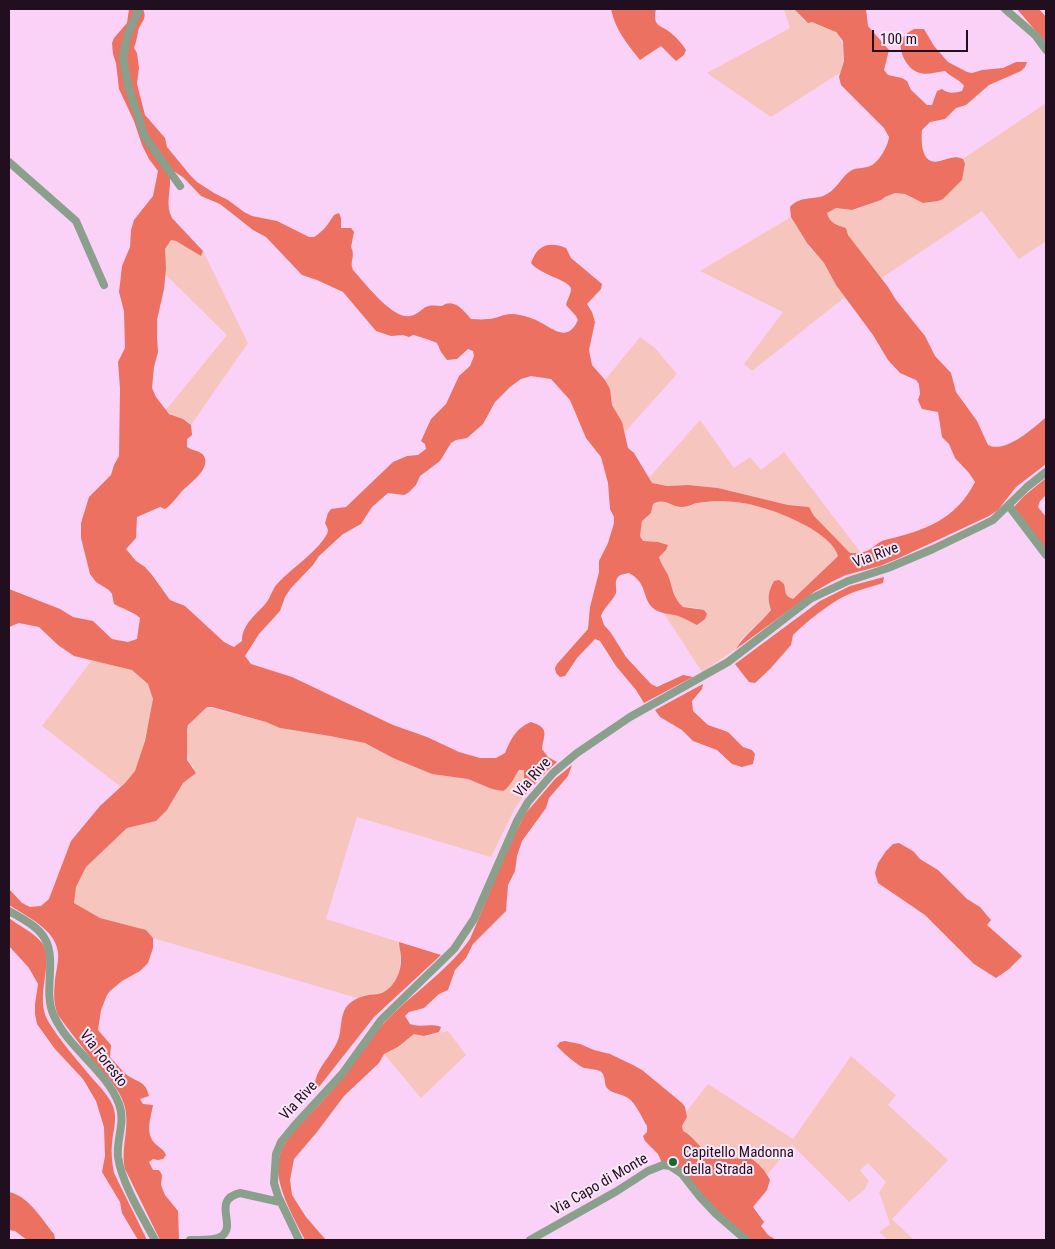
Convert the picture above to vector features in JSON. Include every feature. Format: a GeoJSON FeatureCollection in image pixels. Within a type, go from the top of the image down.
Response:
{"type":"FeatureCollection","features":[{"type":"Feature","properties":{"kind":"street"},"geometry":{"type":"LineString","coordinates":[[139,9],[128,34],[123,56],[128,86],[145,137],[180,186]]}},
{"type":"Feature","properties":{"kind":"street"},"geometry":{"type":"LineString","coordinates":[[1005,9],[1035,35],[1046,50]]}},
{"type":"Feature","properties":{"kind":"street"},"geometry":{"type":"LineString","coordinates":[[9,162],[76,221],[104,285]]}},
{"type":"Feature","properties":{"kind":"street","name":"Via Rive"},"geometry":{"type":"LineString","coordinates":[[299,1240],[276,1190],[274,1176],[276,1154],[281,1142],[342,1074],[381,1020],[454,949],[474,919],[507,842],[528,802],[562,764],[630,717],[728,662],[810,599],[835,586],[888,568],[993,520],[1027,487],[1046,472]]}},
{"type":"Feature","properties":{"kind":"street"},"geometry":{"type":"LineString","coordinates":[[1010,505],[1046,555]]}},
{"type":"Feature","properties":{"kind":"street","name":"Via Foresto"},"geometry":{"type":"LineString","coordinates":[[9,911],[34,927],[44,936],[50,954],[48,995],[54,1016],[70,1039],[105,1081],[120,1106],[123,1125],[118,1156],[120,1164],[135,1202],[155,1240]]}},
{"type":"Feature","properties":{"kind":"street","name":"Via Capo di Monte"},"geometry":{"type":"LineString","coordinates":[[530,1240],[602,1200],[655,1167],[670,1166],[682,1174],[716,1214],[746,1240]]}},
{"type":"Feature","properties":{"kind":"street"},"geometry":{"type":"LineString","coordinates":[[190,1240],[216,1238],[224,1234],[226,1228],[225,1205],[229,1198],[234,1195],[240,1193],[280,1202]]}},
{"type":"Feature","properties":{"kind":"shaded area"},"geometry":{"type":"Polygon","coordinates":[[[129,9],[143,9],[145,16],[134,48],[137,53],[139,68],[137,84],[145,115],[165,138],[167,147],[197,182],[252,216],[277,221],[309,237],[314,237],[320,233],[334,215],[339,213],[341,228],[351,228],[354,232],[351,247],[353,270],[379,299],[403,316],[410,316],[426,307],[442,306],[450,303],[458,306],[471,319],[491,319],[514,314],[533,319],[559,332],[569,331],[578,320],[566,305],[571,289],[566,283],[541,271],[531,263],[540,248],[544,246],[554,245],[566,248],[571,258],[602,284],[601,289],[587,304],[595,322],[589,350],[592,365],[610,389],[612,405],[622,422],[628,448],[634,453],[652,483],[667,486],[688,485],[718,488],[788,505],[809,507],[814,516],[850,553],[867,551],[880,542],[925,528],[937,522],[958,506],[975,482],[955,458],[949,444],[942,437],[938,412],[922,409],[918,400],[920,394],[919,384],[916,380],[900,373],[888,360],[873,335],[836,285],[824,263],[807,243],[791,217],[790,207],[798,201],[823,196],[834,188],[851,170],[871,166],[875,163],[884,151],[889,137],[884,128],[841,85],[839,77],[844,61],[843,41],[836,32],[812,22],[808,23],[794,9],[866,9],[868,26],[889,50],[884,70],[888,75],[907,81],[911,90],[927,105],[932,105],[937,91],[942,89],[949,92],[962,91],[964,86],[945,71],[924,74],[910,67],[902,53],[901,43],[902,39],[914,29],[924,29],[934,46],[948,62],[967,72],[972,73],[1003,68],[1016,62],[1027,62],[1021,71],[989,85],[966,105],[956,108],[945,119],[930,122],[922,130],[922,146],[929,160],[934,162],[957,157],[963,159],[965,164],[962,180],[943,199],[923,203],[905,194],[895,193],[852,210],[836,208],[827,213],[832,222],[846,228],[848,235],[925,336],[935,356],[951,373],[956,392],[977,421],[988,445],[995,447],[1011,443],[1027,433],[1046,417],[1046,464],[1016,487],[998,510],[897,559],[833,581],[814,592],[736,649],[771,610],[769,595],[774,581],[779,580],[784,584],[787,595],[793,599],[838,556],[833,546],[823,536],[810,528],[762,507],[731,502],[697,503],[686,507],[674,506],[664,502],[653,504],[651,513],[642,521],[640,536],[643,541],[668,545],[659,557],[677,600],[683,607],[704,610],[707,614],[705,619],[697,625],[679,616],[659,612],[647,600],[642,586],[635,577],[629,573],[620,575],[617,579],[616,593],[601,616],[604,625],[626,657],[651,684],[657,687],[683,675],[693,677],[644,703],[600,641],[595,639],[577,658],[565,676],[560,677],[556,673],[555,668],[557,664],[588,629],[590,607],[599,572],[599,561],[608,543],[614,517],[610,509],[608,483],[601,457],[586,438],[570,400],[551,379],[531,376],[521,379],[510,387],[495,402],[483,424],[467,438],[451,443],[440,461],[420,476],[416,485],[408,493],[404,495],[388,493],[372,507],[361,524],[343,534],[319,556],[291,588],[285,597],[280,611],[259,634],[245,656],[251,664],[292,677],[393,725],[427,737],[459,752],[480,758],[496,758],[505,753],[515,735],[522,727],[531,722],[543,729],[542,749],[548,757],[557,762],[524,796],[524,770],[519,770],[503,791],[492,789],[468,779],[432,774],[393,758],[365,743],[280,728],[266,722],[212,707],[207,707],[188,725],[187,760],[196,773],[183,783],[167,810],[156,821],[127,828],[86,867],[76,887],[74,903],[100,918],[146,930],[153,938],[153,948],[148,963],[140,971],[122,981],[107,995],[101,1010],[98,1030],[111,1045],[110,1057],[127,1075],[141,1082],[145,1087],[149,1096],[140,1099],[143,1104],[153,1105],[150,1136],[166,1155],[163,1159],[153,1159],[149,1162],[153,1170],[159,1170],[162,1175],[161,1185],[165,1195],[178,1211],[179,1240],[160,1240],[125,1169],[126,1112],[119,1092],[58,1015],[54,998],[58,962],[56,944],[39,924],[9,905],[9,889],[22,903],[30,907],[41,906],[49,899],[71,841],[100,806],[135,771],[145,741],[153,699],[148,684],[132,670],[74,656],[58,645],[39,627],[19,623],[9,627],[9,589],[60,609],[73,617],[93,621],[112,639],[128,642],[137,639],[140,618],[114,604],[109,590],[96,582],[90,574],[81,538],[81,523],[89,497],[111,475],[119,456],[120,388],[118,362],[125,348],[124,311],[119,292],[122,266],[130,247],[131,230],[134,220],[153,196],[158,171],[142,145],[134,121],[119,89],[112,43],[127,23],[129,9]],[[175,172],[170,177],[170,213],[172,218],[203,251],[201,256],[171,240],[165,249],[166,269],[164,289],[157,320],[158,352],[152,388],[156,397],[169,414],[183,419],[191,425],[192,435],[187,439],[187,447],[204,456],[205,466],[199,475],[165,509],[160,507],[137,517],[136,538],[126,549],[152,575],[170,600],[185,606],[224,642],[234,647],[242,641],[247,625],[266,603],[276,585],[323,541],[328,533],[325,523],[331,509],[346,507],[393,462],[407,456],[418,455],[426,449],[425,444],[421,441],[431,419],[446,404],[459,376],[470,366],[474,356],[473,351],[468,349],[457,359],[447,360],[437,343],[413,335],[409,337],[403,335],[391,336],[376,331],[343,292],[302,275],[266,237],[253,230],[220,204],[201,196],[184,178],[175,172]]]}},
{"type":"Feature","properties":{"kind":"shaded area"},"geometry":{"type":"Polygon","coordinates":[[[611,9],[656,9],[656,23],[679,41],[686,50],[684,55],[676,61],[661,46],[640,60],[619,30],[611,9]]]}},
{"type":"Feature","properties":{"kind":"shaded area"},"geometry":{"type":"Polygon","coordinates":[[[784,9],[794,9],[804,21],[833,30],[842,42],[844,50],[843,60],[841,72],[771,117],[707,73],[790,28],[784,9]]]}},
{"type":"Feature","properties":{"kind":"shaded area"},"geometry":{"type":"Polygon","coordinates":[[[1017,9],[1039,9],[1046,17],[1046,43],[1017,9]]]}},
{"type":"Feature","properties":{"kind":"shaded area"},"geometry":{"type":"Polygon","coordinates":[[[1046,103],[1046,241],[1019,259],[982,211],[880,279],[848,235],[846,228],[834,224],[828,217],[827,213],[831,210],[840,208],[855,210],[896,193],[904,194],[922,202],[939,200],[960,182],[964,169],[963,159],[1046,103]]]}},
{"type":"Feature","properties":{"kind":"shaded area"},"geometry":{"type":"Polygon","coordinates":[[[791,217],[810,248],[824,263],[845,297],[752,371],[744,364],[783,312],[700,271],[791,217]]]}},
{"type":"Feature","properties":{"kind":"shaded area"},"geometry":{"type":"Polygon","coordinates":[[[171,240],[201,256],[203,251],[248,343],[191,425],[166,410],[227,335],[165,274],[165,249],[171,240]]]}},
{"type":"Feature","properties":{"kind":"shaded area"},"geometry":{"type":"Polygon","coordinates":[[[640,337],[655,348],[677,374],[624,433],[622,424],[613,407],[605,380],[640,337]]]}},
{"type":"Feature","properties":{"kind":"shaded area"},"geometry":{"type":"Polygon","coordinates":[[[700,420],[734,468],[750,457],[761,470],[784,452],[861,553],[850,553],[814,516],[812,511],[804,506],[788,505],[718,488],[688,485],[667,486],[652,483],[648,479],[700,420]]]}},
{"type":"Feature","properties":{"kind":"shaded area"},"geometry":{"type":"Polygon","coordinates":[[[1046,478],[1046,495],[1040,501],[1038,507],[1046,517],[1046,546],[1043,547],[1013,508],[1046,478]]]}},
{"type":"Feature","properties":{"kind":"shaded area"},"geometry":{"type":"Polygon","coordinates":[[[658,501],[680,507],[687,507],[698,503],[737,502],[763,507],[795,520],[823,536],[833,546],[838,556],[793,599],[788,597],[785,594],[785,589],[774,581],[769,595],[771,609],[764,618],[741,639],[736,649],[702,672],[663,612],[688,621],[699,608],[683,607],[674,596],[659,557],[666,550],[664,543],[643,541],[640,536],[642,521],[651,513],[653,504],[658,501]]]}},
{"type":"Feature","properties":{"kind":"shaded area"},"geometry":{"type":"Polygon","coordinates":[[[884,577],[883,583],[849,594],[815,616],[793,635],[791,645],[755,683],[749,682],[735,664],[820,601],[850,586],[884,577]]]}},
{"type":"Feature","properties":{"kind":"shaded area"},"geometry":{"type":"Polygon","coordinates":[[[92,660],[132,670],[148,684],[152,694],[153,704],[142,751],[135,771],[121,787],[42,726],[92,660]]]}},
{"type":"Feature","properties":{"kind":"shaded area"},"geometry":{"type":"Polygon","coordinates":[[[703,684],[702,689],[692,701],[693,711],[708,725],[728,732],[743,747],[752,750],[755,754],[753,764],[742,767],[732,764],[717,750],[693,741],[682,730],[660,717],[655,710],[703,684]]]}},
{"type":"Feature","properties":{"kind":"shaded area"},"geometry":{"type":"Polygon","coordinates":[[[207,707],[266,722],[280,728],[365,743],[393,758],[432,774],[468,779],[492,789],[496,789],[513,778],[519,770],[525,770],[524,796],[515,808],[491,857],[357,817],[326,919],[399,942],[399,972],[397,978],[388,989],[380,993],[357,998],[153,938],[146,930],[100,918],[74,903],[76,887],[86,867],[127,828],[156,821],[167,810],[183,783],[192,777],[194,768],[188,756],[187,732],[193,720],[207,707]]]}},
{"type":"Feature","properties":{"kind":"shaded area"},"geometry":{"type":"Polygon","coordinates":[[[572,765],[568,776],[549,798],[546,808],[522,841],[515,871],[508,885],[506,911],[473,944],[466,958],[455,970],[448,990],[439,994],[424,1008],[409,1012],[405,1016],[410,1024],[441,1027],[439,1032],[424,1036],[414,1034],[398,1047],[384,1054],[379,1063],[344,1096],[294,1159],[290,1180],[292,1195],[306,1217],[326,1240],[305,1240],[290,1211],[279,1178],[279,1158],[287,1140],[321,1103],[383,1024],[461,951],[470,939],[509,846],[525,814],[555,779],[572,765]]]}},
{"type":"Feature","properties":{"kind":"shaded area"},"geometry":{"type":"Polygon","coordinates":[[[899,843],[938,870],[967,899],[980,907],[991,920],[987,925],[1022,956],[1009,969],[996,978],[974,964],[925,915],[878,883],[875,873],[878,863],[893,844],[899,843]]]}},
{"type":"Feature","properties":{"kind":"shaded area"},"geometry":{"type":"Polygon","coordinates":[[[9,918],[42,943],[46,959],[43,1001],[48,1021],[63,1043],[105,1092],[114,1109],[115,1126],[112,1143],[112,1162],[114,1173],[147,1240],[138,1240],[122,1213],[120,1202],[102,1172],[105,1156],[104,1127],[96,1101],[83,1079],[55,1049],[37,1024],[35,1004],[38,984],[29,968],[9,946],[9,918]]]}},
{"type":"Feature","properties":{"kind":"shaded area"},"geometry":{"type":"Polygon","coordinates":[[[399,942],[441,955],[374,1017],[315,1092],[315,1084],[320,1070],[339,1037],[346,1007],[352,1001],[366,995],[383,992],[396,980],[401,963],[399,942]]]}},
{"type":"Feature","properties":{"kind":"shaded area"},"geometry":{"type":"Polygon","coordinates":[[[448,1031],[466,1055],[421,1098],[384,1054],[398,1048],[414,1034],[424,1036],[448,1031]]]}},
{"type":"Feature","properties":{"kind":"shaded area"},"geometry":{"type":"Polygon","coordinates":[[[565,1041],[610,1054],[642,1070],[682,1103],[687,1117],[682,1126],[683,1131],[707,1152],[722,1157],[750,1158],[759,1165],[770,1180],[767,1190],[753,1207],[764,1222],[761,1226],[768,1235],[776,1240],[746,1240],[685,1177],[662,1163],[658,1154],[645,1141],[643,1136],[647,1132],[647,1126],[634,1103],[625,1096],[607,1088],[600,1071],[584,1068],[566,1055],[557,1046],[560,1042],[565,1041]]]}},
{"type":"Feature","properties":{"kind":"shaded area"},"geometry":{"type":"Polygon","coordinates":[[[851,1056],[896,1095],[888,1105],[948,1160],[892,1219],[914,1240],[888,1240],[879,1232],[890,1224],[879,1192],[886,1182],[868,1163],[860,1170],[869,1181],[864,1190],[849,1202],[792,1145],[767,1175],[750,1158],[722,1157],[707,1152],[683,1131],[682,1126],[687,1117],[686,1112],[708,1084],[793,1139],[851,1056]]]}},
{"type":"Feature","properties":{"kind":"shaded area"},"geometry":{"type":"Polygon","coordinates":[[[9,1192],[16,1194],[29,1203],[54,1234],[55,1239],[27,1240],[15,1231],[9,1230],[9,1192]]]}},
{"type":"Feature","properties":{"kind":"place","name":"Capitello Madonna della Strada"},"geometry":{"type":"Point","coordinates":[673,1162]}}]}
